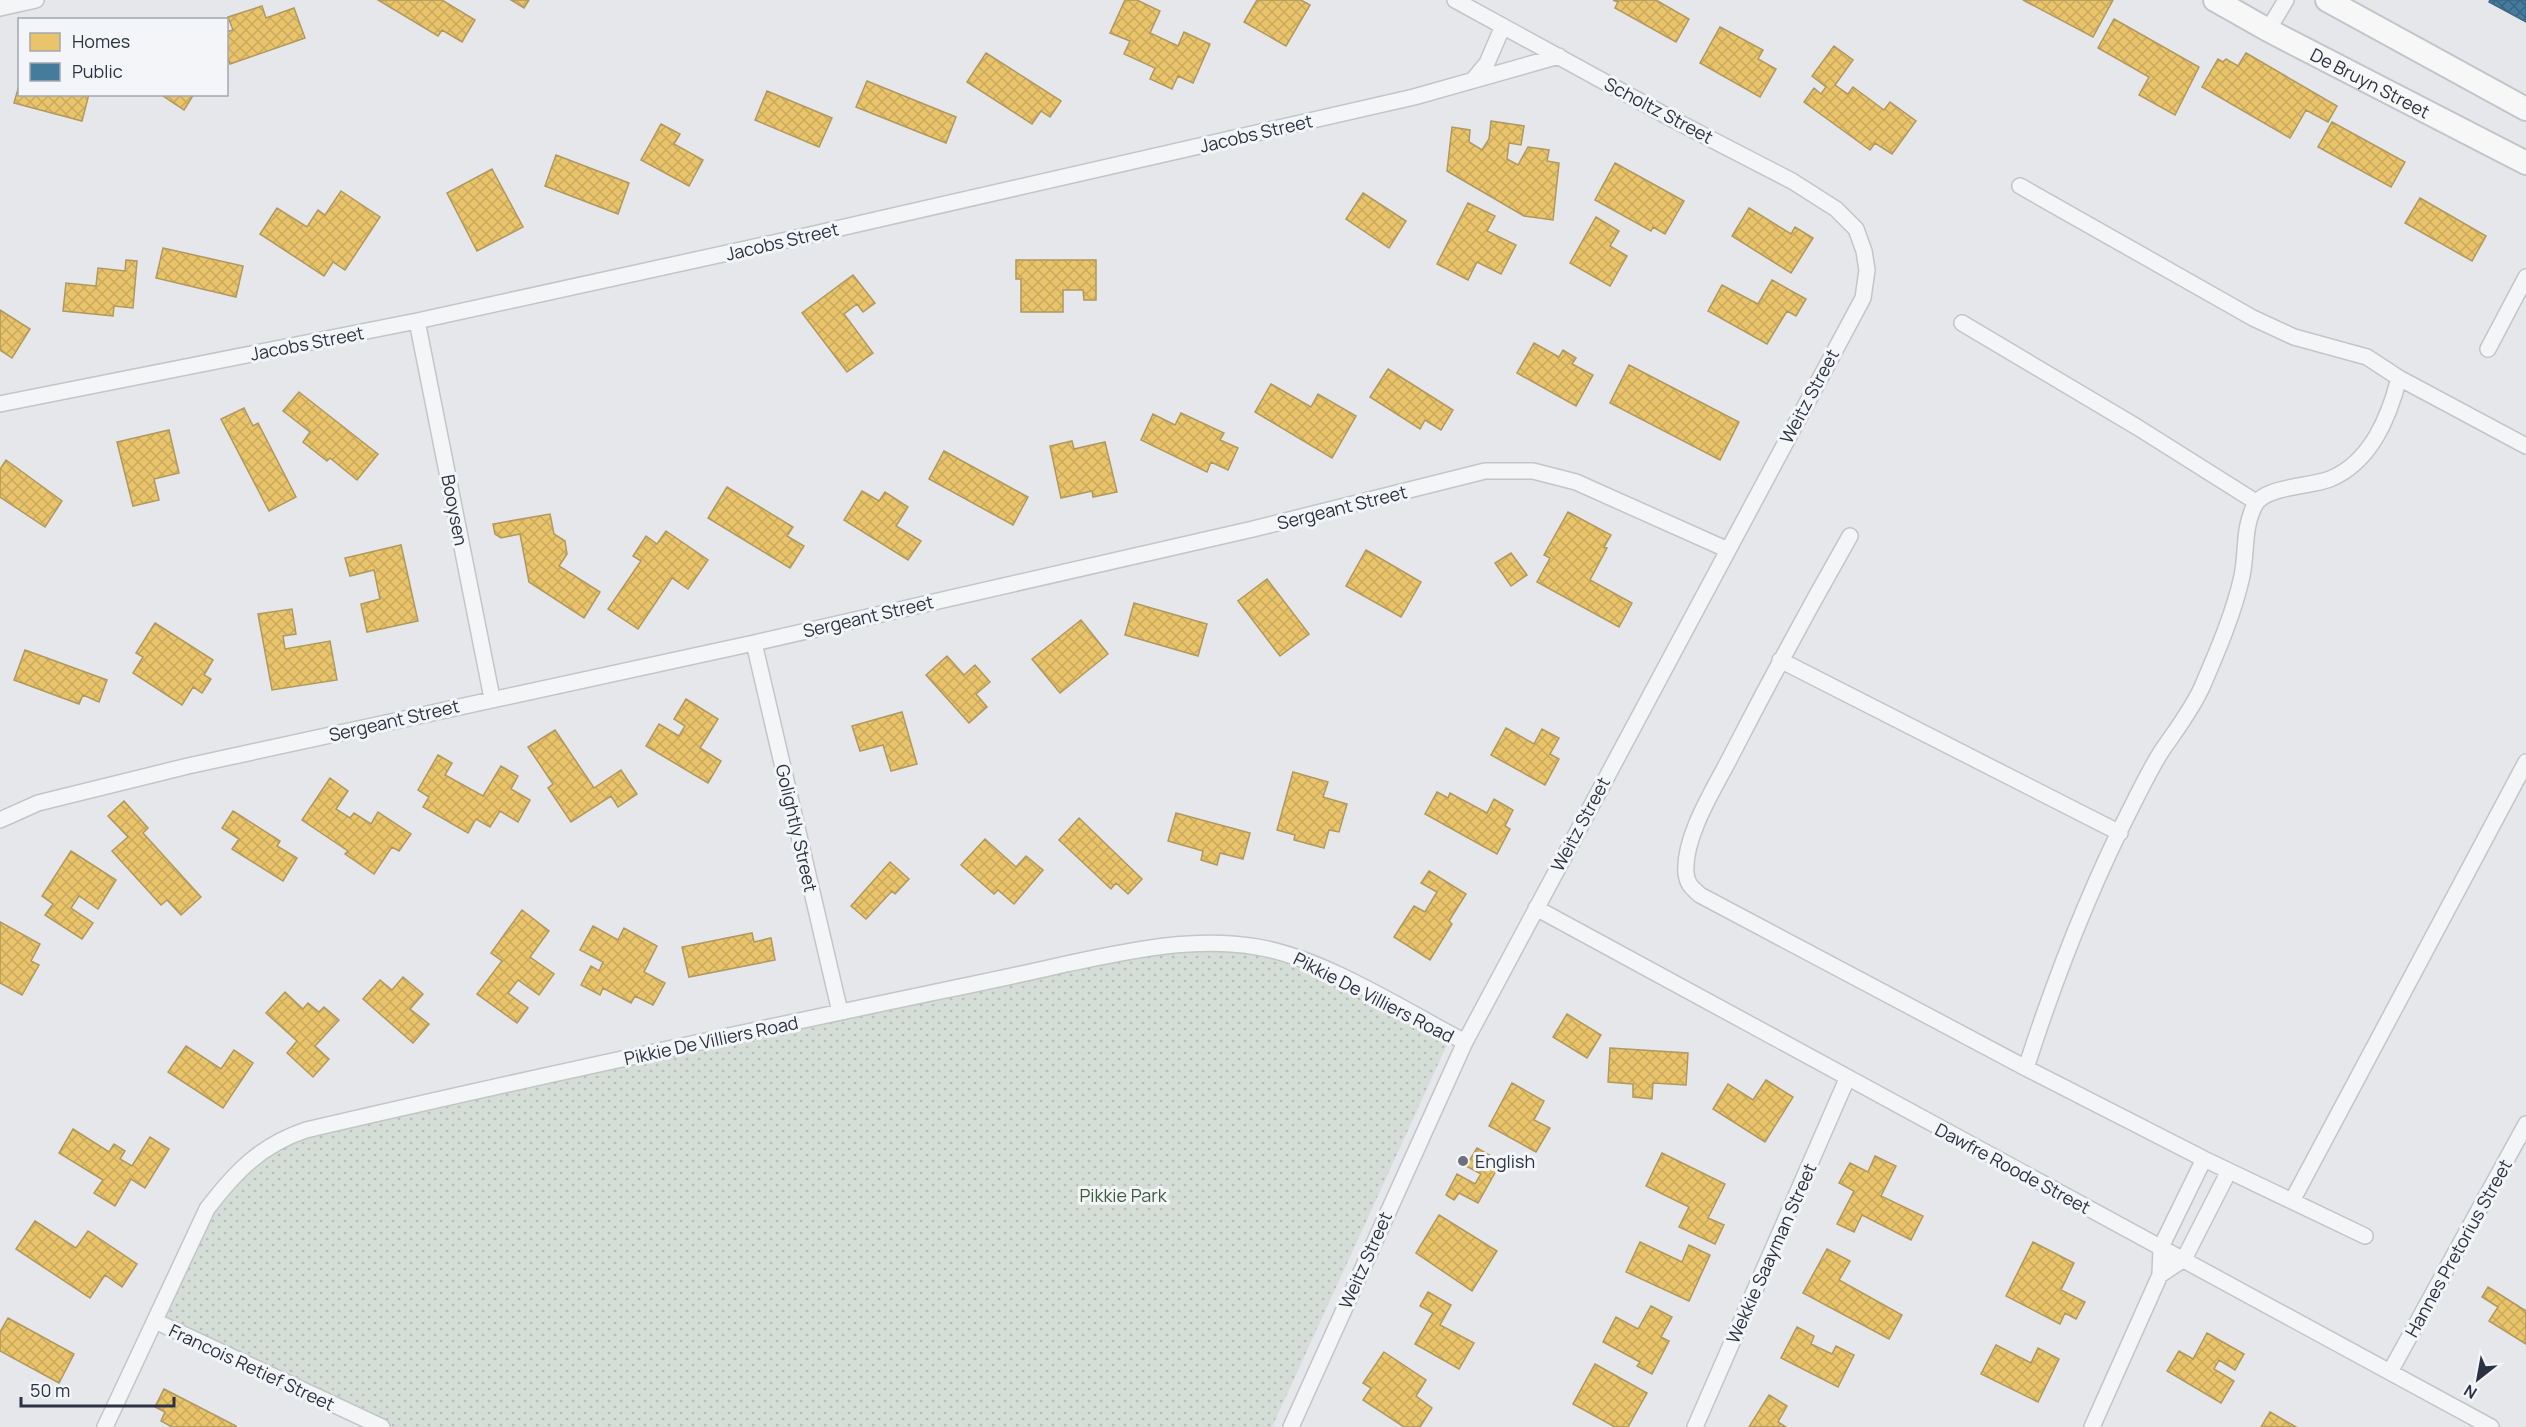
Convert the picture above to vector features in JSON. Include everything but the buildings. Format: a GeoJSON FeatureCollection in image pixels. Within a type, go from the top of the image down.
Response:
{"type":"FeatureCollection","features":[{"type":"Feature","properties":{"kind":"street"},"geometry":{"type":"LineString","coordinates":[[0,8],[36,0]]}},
{"type":"Feature","properties":{"kind":"street","name":"Scholtz Street"},"geometry":{"type":"LineString","coordinates":[[1455,0],[1674,120],[1792,181],[1836,209],[1856,229]]}},
{"type":"Feature","properties":{"kind":"street"},"geometry":{"type":"LineString","coordinates":[[2268,30],[2286,0]]}},
{"type":"Feature","properties":{"kind":"street"},"geometry":{"type":"LineString","coordinates":[[2330,1],[2526,109]]}},
{"type":"Feature","properties":{"kind":"street","name":"De Bruyn Street"},"geometry":{"type":"LineString","coordinates":[[2230,3],[2268,30],[2526,163]]}},
{"type":"Feature","properties":{"kind":"street"},"geometry":{"type":"LineString","coordinates":[[1473,80],[1486,63],[1503,26]]}},
{"type":"Feature","properties":{"kind":"street","name":"Jacobs Street"},"geometry":{"type":"LineString","coordinates":[[0,404],[417,321],[814,234],[1403,99],[1559,56]]}},
{"type":"Feature","properties":{"kind":"street"},"geometry":{"type":"LineString","coordinates":[[2020,186],[2253,318],[2294,337],[2367,357],[2399,378],[2526,446]]}},
{"type":"Feature","properties":{"kind":"street","name":"Weitz Street"},"geometry":{"type":"LineString","coordinates":[[1291,1427],[1465,1042],[1863,298],[1867,270],[1864,251],[1856,229]]}},
{"type":"Feature","properties":{"kind":"street"},"geometry":{"type":"LineString","coordinates":[[2488,349],[2526,277]]}},
{"type":"Feature","properties":{"kind":"street","name":"Booysen"},"geometry":{"type":"LineString","coordinates":[[417,321],[492,698]]}},
{"type":"Feature","properties":{"kind":"street"},"geometry":{"type":"LineString","coordinates":[[1962,323],[2137,427],[2256,502]]}},
{"type":"Feature","properties":{"kind":"street"},"geometry":{"type":"LineString","coordinates":[[2026,1068],[2055,982],[2120,833],[2161,753],[2186,718],[2218,647],[2242,576],[2247,527],[2256,502],[2267,494],[2330,478],[2354,464],[2379,431],[2391,409],[2399,378]]}},
{"type":"Feature","properties":{"kind":"street","name":"Sergeant Street"},"geometry":{"type":"LineString","coordinates":[[0,820],[38,803],[188,766],[492,698],[754,643],[1253,529],[1485,471],[1533,471],[1576,482],[1728,550]]}},
{"type":"Feature","properties":{"kind":"street"},"geometry":{"type":"LineString","coordinates":[[1851,536],[1780,660],[1700,818],[1687,854],[1686,874],[1690,886],[1700,894],[2026,1068],[2204,1159],[2365,1236]]}},
{"type":"Feature","properties":{"kind":"street","name":"Golightly Street"},"geometry":{"type":"LineString","coordinates":[[754,643],[840,1012]]}},
{"type":"Feature","properties":{"kind":"street"},"geometry":{"type":"LineString","coordinates":[[1780,660],[2120,833]]}},
{"type":"Feature","properties":{"kind":"street"},"geometry":{"type":"LineString","coordinates":[[2292,1201],[2526,762]]}},
{"type":"Feature","properties":{"kind":"street","name":"Dawfre Roode Street"},"geometry":{"type":"LineString","coordinates":[[1536,908],[2491,1427]]}},
{"type":"Feature","properties":{"kind":"street","name":"Pikkie De Villiers Road"},"geometry":{"type":"LineString","coordinates":[[105,1427],[207,1209],[230,1178],[282,1138],[414,1105],[840,1012],[1117,954],[1178,945],[1255,946],[1292,954],[1360,986],[1465,1042]]}},
{"type":"Feature","properties":{"kind":"street","name":"Wekkie Saayman Street"},"geometry":{"type":"LineString","coordinates":[[1695,1427],[1847,1078]]}},
{"type":"Feature","properties":{"kind":"street","name":"Hannes Pretorius Street"},"geometry":{"type":"LineString","coordinates":[[2390,1372],[2526,1124]]}},
{"type":"Feature","properties":{"kind":"street"},"geometry":{"type":"LineString","coordinates":[[2092,1427],[2160,1275],[2161,1247],[2204,1159]]}},
{"type":"Feature","properties":{"kind":"street"},"geometry":{"type":"LineString","coordinates":[[2160,1275],[2184,1259],[2229,1171]]}},
{"type":"Feature","properties":{"kind":"street","name":"Francois Retief Street"},"geometry":{"type":"LineString","coordinates":[[155,1321],[382,1427]]}},
{"type":"Feature","properties":{"kind":"green space","name":"Pikkie Park"},"geometry":{"type":"Polygon","coordinates":[[[1179,947],[1285,954],[1451,1036],[1272,1427],[393,1427],[160,1319],[198,1212],[269,1144],[834,1018],[1179,947]]]}},
{"type":"Feature","properties":{"kind":"place","name":"English"},"geometry":{"type":"Point","coordinates":[1463,1161]}}]}
